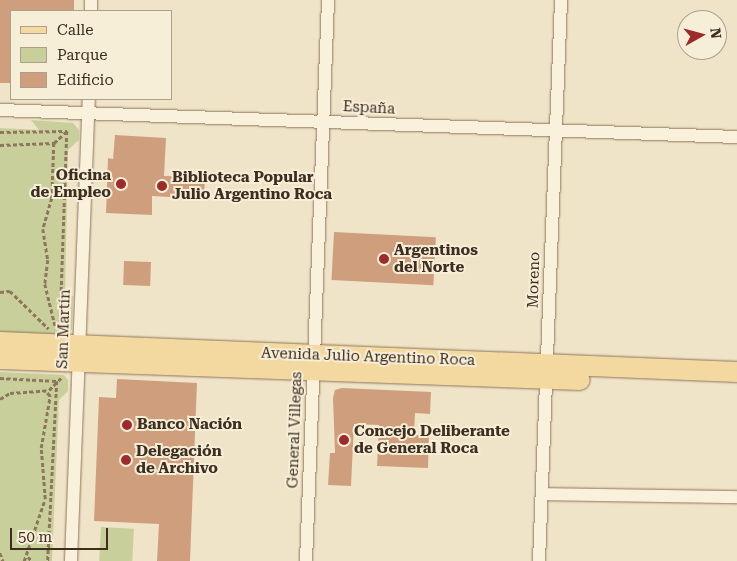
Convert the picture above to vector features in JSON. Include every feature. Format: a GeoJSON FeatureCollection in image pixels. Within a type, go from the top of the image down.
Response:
{"type":"FeatureCollection","features":[{"type":"Feature","properties":{"kind":"main road","name":"Avenida Julio Argentino Roca"},"geometry":{"type":"LineString","coordinates":[[0,342],[80,354]]}},
{"type":"Feature","properties":{"kind":"main road","name":"Avenida Julio Argentino Roca"},"geometry":{"type":"LineString","coordinates":[[0,358],[80,354],[314,362],[547,372],[737,384]]}},
{"type":"Feature","properties":{"kind":"main road","name":"Avenida Julio Argentino Roca"},"geometry":{"type":"LineString","coordinates":[[547,372],[737,372]]}},
{"type":"Feature","properties":{"kind":"street","name":"General Villegas"},"geometry":{"type":"LineString","coordinates":[[306,561],[328,0]]}},
{"type":"Feature","properties":{"kind":"street","name":"Moreno"},"geometry":{"type":"LineString","coordinates":[[539,561],[561,0]]}},
{"type":"Feature","properties":{"kind":"street","name":"San Martín"},"geometry":{"type":"LineString","coordinates":[[71,561],[89,100]]}},
{"type":"Feature","properties":{"kind":"street","name":"España"},"geometry":{"type":"LineString","coordinates":[[0,110],[555,132],[737,137]]}},
{"type":"Feature","properties":{"kind":"street"},"geometry":{"type":"LineString","coordinates":[[542,494],[737,497]]}},
{"type":"Feature","properties":{"kind":"path"},"geometry":{"type":"LineString","coordinates":[[0,132],[67,130]]}},
{"type":"Feature","properties":{"kind":"path"},"geometry":{"type":"LineString","coordinates":[[0,145],[54,143],[67,130]]}},
{"type":"Feature","properties":{"kind":"path"},"geometry":{"type":"LineString","coordinates":[[57,333],[67,130]]}},
{"type":"Feature","properties":{"kind":"path"},"geometry":{"type":"LineString","coordinates":[[54,143],[52,198],[43,240],[48,260],[45,284],[57,333]]}},
{"type":"Feature","properties":{"kind":"path"},"geometry":{"type":"LineString","coordinates":[[0,292],[10,291],[51,332]]}},
{"type":"Feature","properties":{"kind":"path"},"geometry":{"type":"LineString","coordinates":[[42,332],[57,333]]}},
{"type":"Feature","properties":{"kind":"path"},"geometry":{"type":"LineString","coordinates":[[0,399],[10,393],[45,391],[57,381],[80,354]]}},
{"type":"Feature","properties":{"kind":"path"},"geometry":{"type":"LineString","coordinates":[[0,378],[57,381]]}},
{"type":"Feature","properties":{"kind":"path"},"geometry":{"type":"LineString","coordinates":[[48,561],[57,381]]}},
{"type":"Feature","properties":{"kind":"path"},"geometry":{"type":"LineString","coordinates":[[24,561],[28,557],[45,500],[41,448],[50,396],[45,391]]}},
{"type":"Feature","properties":{"kind":"path"},"geometry":{"type":"LineString","coordinates":[[0,553],[3,561]]}},
{"type":"Feature","properties":{"kind":"path"},"geometry":{"type":"LineString","coordinates":[[28,557],[32,561]]}},
{"type":"Feature","properties":{"kind":"green space"},"geometry":{"type":"Polygon","coordinates":[[[31,120],[73,123],[79,130],[79,140],[68,150],[65,298],[73,296],[72,329],[64,338],[0,335],[0,128],[39,130],[31,120]]]}},
{"type":"Feature","properties":{"kind":"green space"},"geometry":{"type":"Polygon","coordinates":[[[0,372],[64,375],[68,380],[68,391],[59,400],[52,561],[0,561],[0,372]]]}},
{"type":"Feature","properties":{"kind":"green space"},"geometry":{"type":"Polygon","coordinates":[[[101,527],[134,529],[132,561],[99,561],[101,527]]]}},
{"type":"Feature","properties":{"kind":"building"},"geometry":{"type":"Polygon","coordinates":[[[0,0],[74,0],[74,10],[10,10],[10,83],[0,83],[0,0]]]}},
{"type":"Feature","properties":{"kind":"building"},"geometry":{"type":"Polygon","coordinates":[[[115,135],[166,138],[164,176],[205,177],[204,199],[152,196],[152,215],[106,213],[108,158],[113,159],[115,135]]]}},
{"type":"Feature","properties":{"kind":"building","name":"Argentinos del Norte"},"geometry":{"type":"Polygon","coordinates":[[[334,232],[436,237],[433,285],[331,280],[334,232]]]}},
{"type":"Feature","properties":{"kind":"building"},"geometry":{"type":"Polygon","coordinates":[[[124,261],[151,262],[150,286],[123,285],[124,261]]]}},
{"type":"Feature","properties":{"kind":"building"},"geometry":{"type":"Polygon","coordinates":[[[117,379],[197,383],[190,561],[157,561],[159,524],[94,521],[99,397],[116,398],[117,379]]]}},
{"type":"Feature","properties":{"kind":"building"},"geometry":{"type":"Polygon","coordinates":[[[342,388],[431,392],[430,414],[415,413],[414,435],[429,435],[428,468],[377,466],[379,425],[354,424],[351,486],[328,485],[330,453],[335,453],[333,398],[335,390],[342,388]]]}},
{"type":"Feature","properties":{"kind":"place","name":"Oficina de Empleo"},"geometry":{"type":"Point","coordinates":[121,184]}},
{"type":"Feature","properties":{"kind":"place","name":"Biblioteca Popular Julio Argentino Roca"},"geometry":{"type":"Point","coordinates":[162,186]}},
{"type":"Feature","properties":{"kind":"place","name":"Argentinos del Norte"},"geometry":{"type":"Point","coordinates":[384,259]}},
{"type":"Feature","properties":{"kind":"place","name":"Banco Nación"},"geometry":{"type":"Point","coordinates":[127,425]}},
{"type":"Feature","properties":{"kind":"place","name":"Concejo Deliberante de General Roca"},"geometry":{"type":"Point","coordinates":[344,440]}},
{"type":"Feature","properties":{"kind":"place","name":"Delegación de Archivo"},"geometry":{"type":"Point","coordinates":[126,460]}}]}
